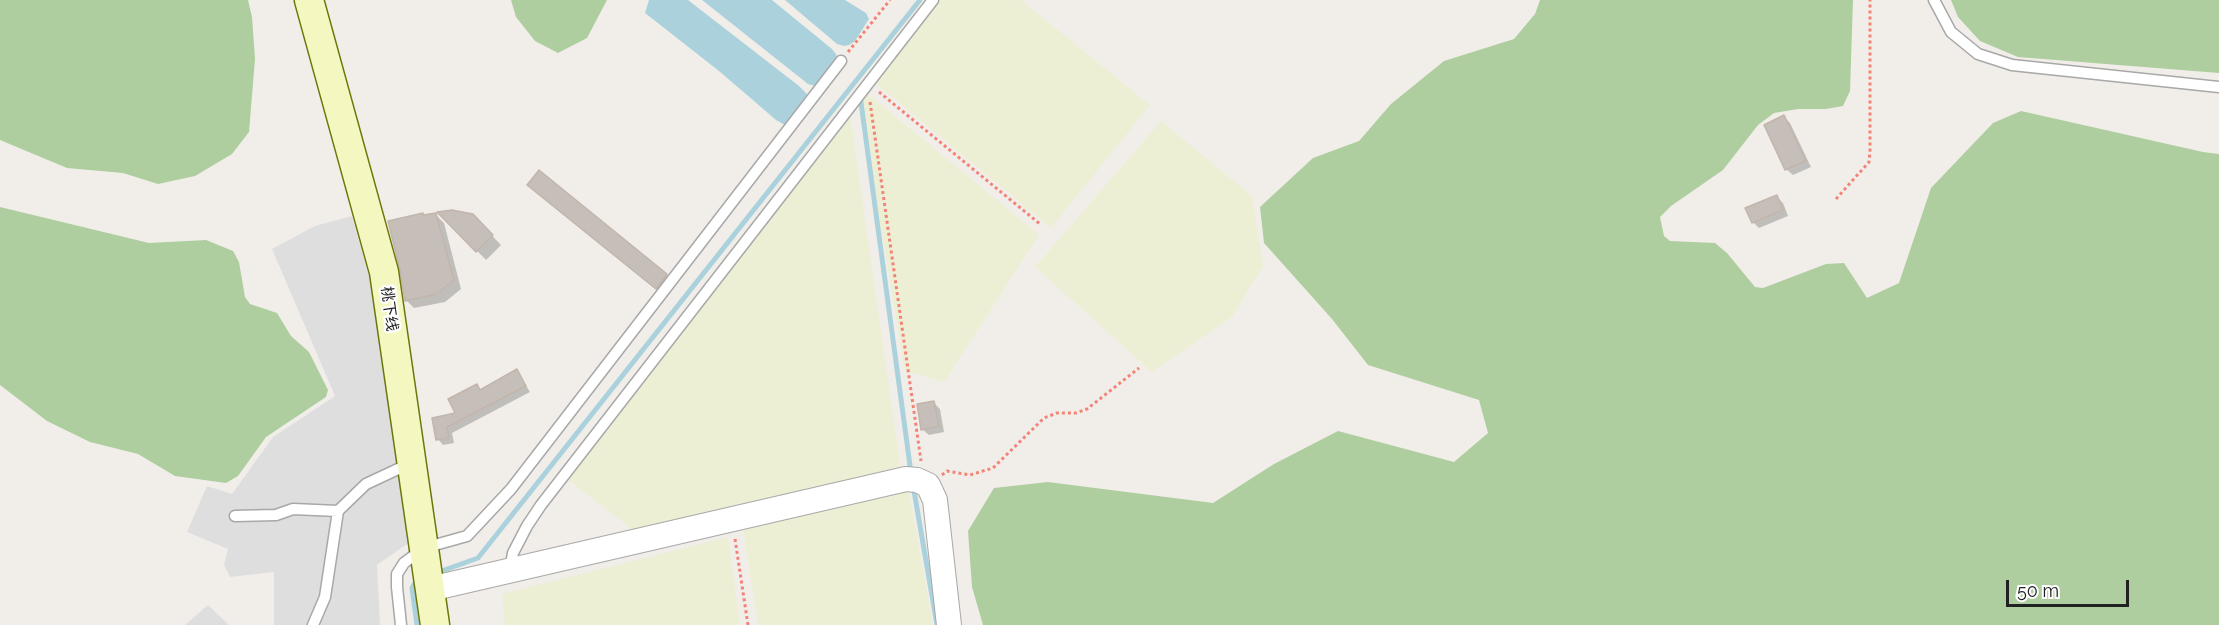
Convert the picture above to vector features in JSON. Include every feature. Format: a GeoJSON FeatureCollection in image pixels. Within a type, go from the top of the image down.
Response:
{"type":"FeatureCollection","features":[{"type":"Feature","properties":{"kind":"main road","name":"桃下线"},"geometry":{"type":"LineString","coordinates":[[309,0],[384,272],[435,625]]}},
{"type":"Feature","properties":{"kind":"street"},"geometry":{"type":"LineString","coordinates":[[430,589],[906,479],[917,480],[928,485],[934,500],[949,625]]}},
{"type":"Feature","properties":{"kind":"lane"},"geometry":{"type":"LineString","coordinates":[[510,570],[513,553],[541,504],[933,0]]}},
{"type":"Feature","properties":{"kind":"lane"},"geometry":{"type":"LineString","coordinates":[[1934,0],[1951,32],[1978,54],[2000,62],[2091,75],[2219,87]]}},
{"type":"Feature","properties":{"kind":"lane"},"geometry":{"type":"LineString","coordinates":[[401,625],[397,574],[404,563],[424,548],[467,536],[511,489],[841,61]]}},
{"type":"Feature","properties":{"kind":"lane"},"geometry":{"type":"LineString","coordinates":[[313,625],[325,597],[338,511],[366,484],[412,463]]}},
{"type":"Feature","properties":{"kind":"lane"},"geometry":{"type":"LineString","coordinates":[[235,516],[276,515],[292,509],[338,511]]}},
{"type":"Feature","properties":{"kind":"path"},"geometry":{"type":"LineString","coordinates":[[841,61],[890,0]]}},
{"type":"Feature","properties":{"kind":"path"},"geometry":{"type":"LineString","coordinates":[[1836,199],[1869,162],[1870,0]]}},
{"type":"Feature","properties":{"kind":"path"},"geometry":{"type":"LineString","coordinates":[[867,82],[1040,224]]}},
{"type":"Feature","properties":{"kind":"path"},"geometry":{"type":"LineString","coordinates":[[867,82],[922,468],[928,485],[947,471],[970,475],[993,468],[1044,418],[1057,413],[1076,413],[1087,409],[1139,368]]}},
{"type":"Feature","properties":{"kind":"path"},"geometry":{"type":"LineString","coordinates":[[732,520],[748,625]]}},
{"type":"Feature","properties":{"kind":"shaded area"},"geometry":{"type":"Polygon","coordinates":[[[352,216],[383,326],[410,542],[377,565],[380,625],[274,625],[274,572],[230,577],[224,565],[228,549],[187,532],[207,486],[232,494],[273,437],[335,396],[272,249],[315,226],[352,216]]]}},
{"type":"Feature","properties":{"kind":"shaded area"},"geometry":{"type":"Polygon","coordinates":[[[208,605],[229,625],[185,625],[208,605]]]}},
{"type":"Feature","properties":{"kind":"green space"},"geometry":{"type":"Polygon","coordinates":[[[0,0],[248,0],[252,17],[255,59],[249,132],[232,154],[195,176],[158,184],[123,173],[67,168],[0,140],[0,0]]]}},
{"type":"Feature","properties":{"kind":"green space"},"geometry":{"type":"Polygon","coordinates":[[[511,0],[607,0],[587,38],[558,53],[535,41],[516,17],[511,0]]]}},
{"type":"Feature","properties":{"kind":"green space"},"geometry":{"type":"Polygon","coordinates":[[[932,0],[1021,0],[1150,105],[1051,228],[870,79],[932,0]]]}},
{"type":"Feature","properties":{"kind":"green space"},"geometry":{"type":"Polygon","coordinates":[[[1540,0],[1853,0],[1850,91],[1843,106],[1774,113],[1758,125],[1723,170],[1671,206],[1660,217],[1664,236],[1670,241],[1715,243],[1727,253],[1755,287],[1763,288],[1826,264],[1844,263],[1867,298],[1899,283],[1931,188],[1993,123],[2021,111],[2219,154],[2219,625],[983,625],[972,587],[968,531],[994,488],[1048,482],[1213,503],[1274,464],[1338,431],[1454,462],[1488,433],[1479,400],[1368,365],[1332,319],[1264,243],[1260,207],[1313,158],[1359,141],[1391,104],[1444,61],[1514,39],[1535,14],[1540,0]]]}},
{"type":"Feature","properties":{"kind":"green space"},"geometry":{"type":"Polygon","coordinates":[[[1951,0],[2219,0],[2219,73],[2018,57],[1980,41],[1958,17],[1951,0]]]}},
{"type":"Feature","properties":{"kind":"green space"},"geometry":{"type":"Polygon","coordinates":[[[867,93],[1039,235],[944,382],[905,371],[859,99],[867,93]]]}},
{"type":"Feature","properties":{"kind":"green space"},"geometry":{"type":"Polygon","coordinates":[[[849,107],[901,472],[637,533],[563,476],[849,107]]]}},
{"type":"Feature","properties":{"kind":"green space"},"geometry":{"type":"Polygon","coordinates":[[[1161,121],[1252,196],[1263,266],[1232,317],[1152,372],[1035,267],[1161,121]]]}},
{"type":"Feature","properties":{"kind":"green space"},"geometry":{"type":"Polygon","coordinates":[[[0,207],[149,243],[206,240],[233,251],[239,262],[245,297],[250,304],[277,313],[291,336],[309,352],[328,390],[326,397],[266,437],[238,476],[226,483],[175,476],[138,454],[90,442],[47,421],[0,385],[0,207]]]}},
{"type":"Feature","properties":{"kind":"green space"},"geometry":{"type":"Polygon","coordinates":[[[908,486],[933,625],[758,625],[742,521],[908,486]]]}},
{"type":"Feature","properties":{"kind":"green space"},"geometry":{"type":"Polygon","coordinates":[[[728,537],[740,625],[505,625],[502,594],[728,537]]]}},
{"type":"Feature","properties":{"kind":"water"},"geometry":{"type":"Polygon","coordinates":[[[649,0],[688,0],[799,86],[807,94],[806,101],[789,123],[785,125],[776,120],[719,71],[645,13],[649,0]]]}},
{"type":"Feature","properties":{"kind":"water"},"geometry":{"type":"Polygon","coordinates":[[[702,0],[772,0],[832,49],[837,59],[821,81],[815,86],[808,84],[702,0]]]}},
{"type":"Feature","properties":{"kind":"water"},"geometry":{"type":"Polygon","coordinates":[[[785,0],[845,0],[866,13],[869,19],[855,41],[844,46],[837,44],[785,0]]]}},
{"type":"Feature","properties":{"kind":"building"},"geometry":{"type":"Polygon","coordinates":[[[1784,115],[1806,161],[1785,170],[1764,125],[1784,115]]]}},
{"type":"Feature","properties":{"kind":"building"},"geometry":{"type":"Polygon","coordinates":[[[539,170],[667,274],[656,289],[527,185],[539,170]]]}},
{"type":"Feature","properties":{"kind":"building"},"geometry":{"type":"Polygon","coordinates":[[[1777,195],[1783,210],[1752,223],[1745,208],[1777,195]]]}},
{"type":"Feature","properties":{"kind":"building"},"geometry":{"type":"Polygon","coordinates":[[[452,210],[473,214],[493,235],[476,252],[437,212],[452,210]]]}},
{"type":"Feature","properties":{"kind":"building"},"geometry":{"type":"Polygon","coordinates":[[[423,213],[423,215],[436,213],[454,280],[437,294],[405,301],[388,221],[423,213]]]}},
{"type":"Feature","properties":{"kind":"building"},"geometry":{"type":"Polygon","coordinates":[[[517,369],[526,386],[447,427],[449,438],[436,440],[432,418],[455,413],[448,399],[477,384],[480,390],[517,369]]]}},
{"type":"Feature","properties":{"kind":"building"},"geometry":{"type":"Polygon","coordinates":[[[934,401],[939,426],[921,430],[917,404],[934,401]]]}},
{"type":"Feature","properties":{"kind":"waterway"},"geometry":{"type":"LineString","coordinates":[[436,573],[478,558],[920,0]]}},
{"type":"Feature","properties":{"kind":"waterway"},"geometry":{"type":"LineString","coordinates":[[860,95],[911,473]]}},
{"type":"Feature","properties":{"kind":"waterway"},"geometry":{"type":"LineString","coordinates":[[913,485],[937,625]]}},
{"type":"Feature","properties":{"kind":"waterway"},"geometry":{"type":"LineString","coordinates":[[417,625],[412,588],[419,579]]}}]}
